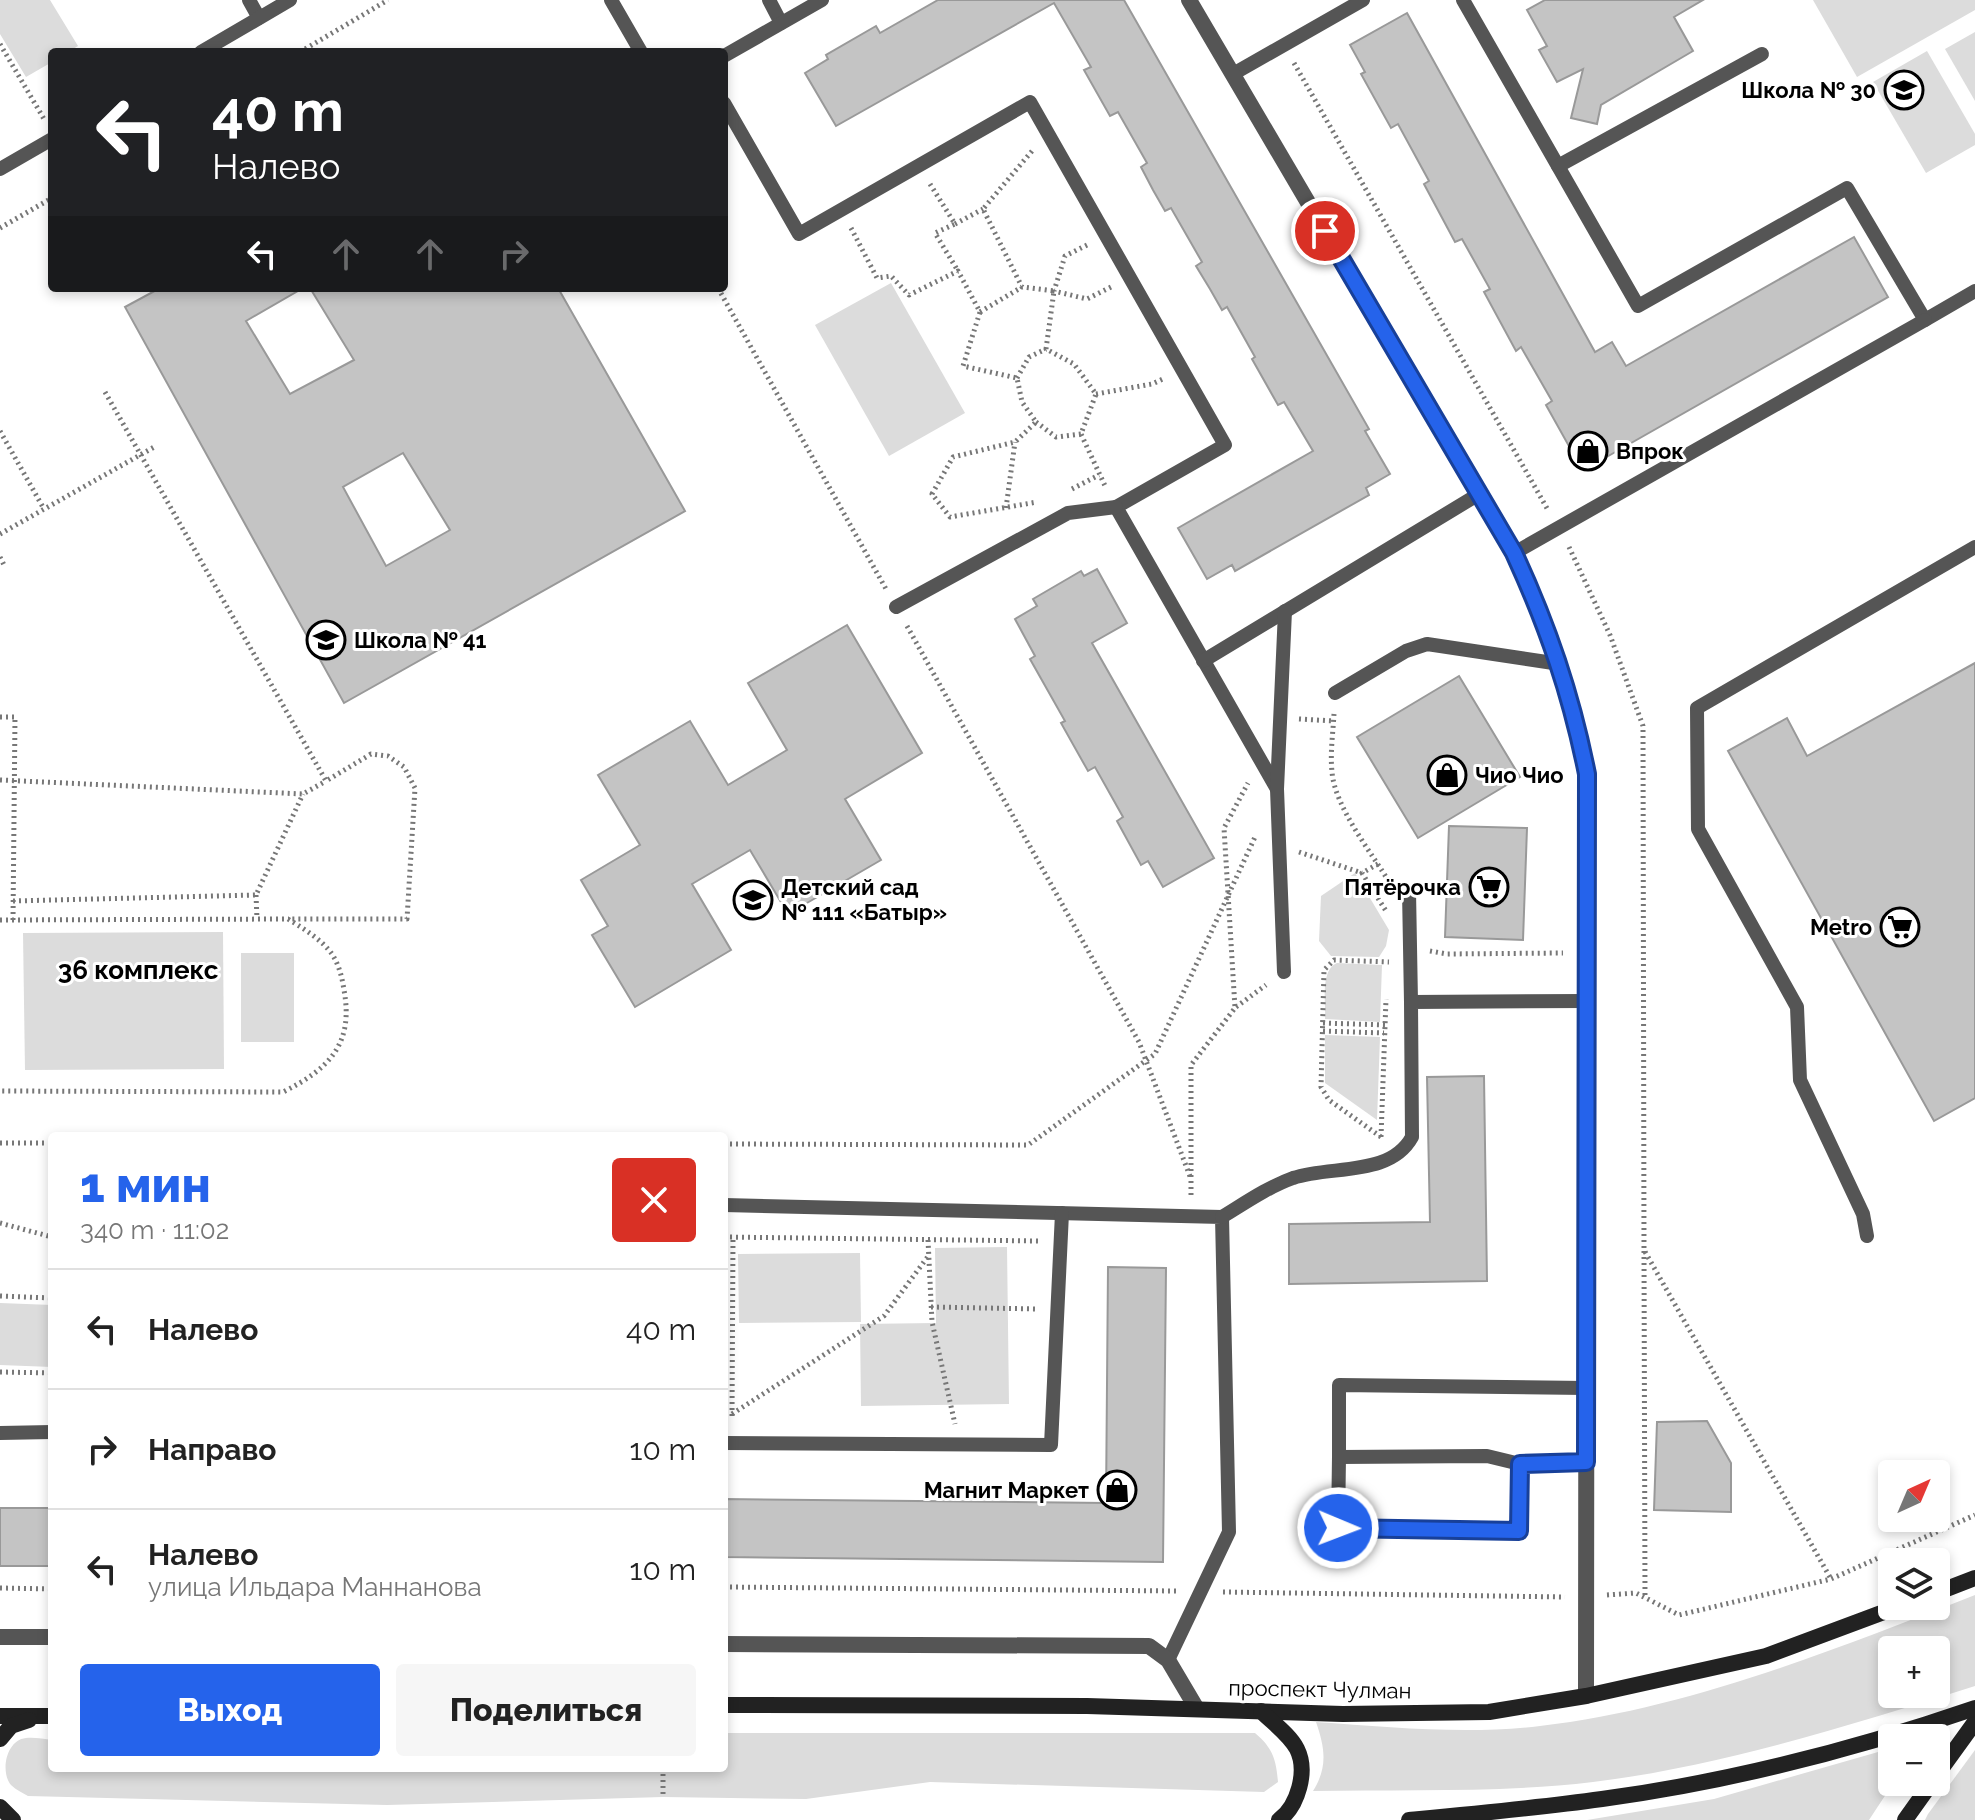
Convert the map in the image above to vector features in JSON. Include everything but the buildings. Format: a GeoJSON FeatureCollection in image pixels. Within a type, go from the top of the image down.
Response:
{"type":"FeatureCollection","features":[{"type":"Feature","properties":{"kind":"main road"},"geometry":{"type":"LineString","coordinates":[[1950,1588],[1975,1578]]}},
{"type":"Feature","properties":{"kind":"main road","name":"проспект Чулман"},"geometry":{"type":"LineString","coordinates":[[728,1705],[1197,1709],[1343,1714],[1489,1712],[1586,1696],[1766,1656],[1878,1614]]}},
{"type":"Feature","properties":{"kind":"main road"},"geometry":{"type":"LineString","coordinates":[[1409,1820],[1606,1799],[1704,1780],[1812,1757],[1975,1708]]}},
{"type":"Feature","properties":{"kind":"main road"},"geometry":{"type":"LineString","coordinates":[[1261,1711],[1297,1749],[1302,1774],[1296,1797],[1279,1820]]}},
{"type":"Feature","properties":{"kind":"main road"},"geometry":{"type":"LineString","coordinates":[[0,1716],[45,1716]]}},
{"type":"Feature","properties":{"kind":"main road"},"geometry":{"type":"LineString","coordinates":[[0,1739],[11,1726],[45,1716]]}},
{"type":"Feature","properties":{"kind":"main road"},"geometry":{"type":"LineString","coordinates":[[1950,1757],[1975,1722]]}},
{"type":"Feature","properties":{"kind":"main road"},"geometry":{"type":"LineString","coordinates":[[1905,1820],[1922,1796]]}},
{"type":"Feature","properties":{"kind":"main road"},"geometry":{"type":"LineString","coordinates":[[0,1807],[13,1820]]}},
{"type":"Feature","properties":{"kind":"street"},"geometry":{"type":"LineString","coordinates":[[1189,0],[1514,553],[1560,664],[1587,774],[1586,1696]]}},
{"type":"Feature","properties":{"kind":"street"},"geometry":{"type":"LineString","coordinates":[[0,1637],[48,1637]]}},
{"type":"Feature","properties":{"kind":"street"},"geometry":{"type":"LineString","coordinates":[[728,1644],[1149,1646],[1168,1660],[1197,1709]]}},
{"type":"Feature","properties":{"kind":"lane"},"geometry":{"type":"LineString","coordinates":[[249,0],[259,18]]}},
{"type":"Feature","properties":{"kind":"lane"},"geometry":{"type":"LineString","coordinates":[[208,48],[290,0]]}},
{"type":"Feature","properties":{"kind":"lane"},"geometry":{"type":"LineString","coordinates":[[611,0],[639,48]]}},
{"type":"Feature","properties":{"kind":"lane"},"geometry":{"type":"LineString","coordinates":[[769,0],[781,23]]}},
{"type":"Feature","properties":{"kind":"lane"},"geometry":{"type":"LineString","coordinates":[[728,54],[822,0]]}},
{"type":"Feature","properties":{"kind":"lane"},"geometry":{"type":"LineString","coordinates":[[1233,74],[1363,0]]}},
{"type":"Feature","properties":{"kind":"lane"},"geometry":{"type":"LineString","coordinates":[[1463,0],[1638,306],[1847,188],[1925,320]]}},
{"type":"Feature","properties":{"kind":"lane"},"geometry":{"type":"LineString","coordinates":[[1558,166],[1762,54]]}},
{"type":"Feature","properties":{"kind":"lane"},"geometry":{"type":"LineString","coordinates":[[728,110],[799,234],[1030,102],[1225,445],[1116,507],[1068,513],[896,607]]}},
{"type":"Feature","properties":{"kind":"lane"},"geometry":{"type":"LineString","coordinates":[[0,169],[48,141]]}},
{"type":"Feature","properties":{"kind":"lane"},"geometry":{"type":"LineString","coordinates":[[1514,553],[1975,291]]}},
{"type":"Feature","properties":{"kind":"lane"},"geometry":{"type":"LineString","coordinates":[[1203,661],[1479,494]]}},
{"type":"Feature","properties":{"kind":"lane"},"geometry":{"type":"LineString","coordinates":[[1116,507],[1277,789]]}},
{"type":"Feature","properties":{"kind":"lane"},"geometry":{"type":"LineString","coordinates":[[1867,1236],[1863,1214],[1800,1080],[1797,1007],[1698,829],[1697,708],[1975,547]]}},
{"type":"Feature","properties":{"kind":"lane"},"geometry":{"type":"LineString","coordinates":[[1284,972],[1277,789],[1285,611]]}},
{"type":"Feature","properties":{"kind":"lane"},"geometry":{"type":"LineString","coordinates":[[1335,693],[1406,651],[1427,644],[1560,664]]}},
{"type":"Feature","properties":{"kind":"lane"},"geometry":{"type":"LineString","coordinates":[[728,1205],[1222,1217],[1264,1191],[1296,1177],[1381,1163],[1402,1152],[1412,1137],[1409,891]]}},
{"type":"Feature","properties":{"kind":"lane"},"geometry":{"type":"LineString","coordinates":[[1411,1002],[1587,1001]]}},
{"type":"Feature","properties":{"kind":"lane"},"geometry":{"type":"LineString","coordinates":[[728,1444],[1051,1445],[1062,1213]]}},
{"type":"Feature","properties":{"kind":"lane"},"geometry":{"type":"LineString","coordinates":[[1168,1660],[1229,1532],[1222,1217]]}},
{"type":"Feature","properties":{"kind":"lane"},"geometry":{"type":"LineString","coordinates":[[1520,1464],[1519,1531],[1338,1528],[1339,1385],[1586,1388]]}},
{"type":"Feature","properties":{"kind":"lane"},"geometry":{"type":"LineString","coordinates":[[0,1433],[48,1432]]}},
{"type":"Feature","properties":{"kind":"lane"},"geometry":{"type":"LineString","coordinates":[[1339,1457],[1487,1456],[1520,1464],[1586,1462]]}},
{"type":"Feature","properties":{"kind":"path"},"geometry":{"type":"LineString","coordinates":[[307,48],[388,0]]}},
{"type":"Feature","properties":{"kind":"path"},"geometry":{"type":"LineString","coordinates":[[0,44],[48,125]]}},
{"type":"Feature","properties":{"kind":"path"},"geometry":{"type":"LineString","coordinates":[[980,312],[935,233],[983,209],[1047,133]]}},
{"type":"Feature","properties":{"kind":"path"},"geometry":{"type":"LineString","coordinates":[[920,165],[955,224]]}},
{"type":"Feature","properties":{"kind":"path"},"geometry":{"type":"LineString","coordinates":[[0,228],[48,200]]}},
{"type":"Feature","properties":{"kind":"path"},"geometry":{"type":"LineString","coordinates":[[842,209],[877,278],[891,276],[909,295],[958,271]]}},
{"type":"Feature","properties":{"kind":"path"},"geometry":{"type":"LineString","coordinates":[[983,209],[1022,287]]}},
{"type":"Feature","properties":{"kind":"path"},"geometry":{"type":"LineString","coordinates":[[1046,349],[1054,291],[1065,256],[1106,235]]}},
{"type":"Feature","properties":{"kind":"path"},"geometry":{"type":"LineString","coordinates":[[1017,378],[963,366],[980,312],[1022,287],[1087,299],[1130,277]]}},
{"type":"Feature","properties":{"kind":"path"},"geometry":{"type":"LineString","coordinates":[[720,292],[1139,1042],[1191,1179],[1191,1065],[1235,1008],[1284,972]]}},
{"type":"Feature","properties":{"kind":"path"},"geometry":{"type":"LineString","coordinates":[[1046,349],[1029,357],[1017,378],[1022,402],[1036,422],[1056,437],[1081,434]]}},
{"type":"Feature","properties":{"kind":"path"},"geometry":{"type":"LineString","coordinates":[[1046,349],[1074,364],[1096,394]]}},
{"type":"Feature","properties":{"kind":"path"},"geometry":{"type":"LineString","coordinates":[[1096,394],[1152,384],[1183,370]]}},
{"type":"Feature","properties":{"kind":"path"},"geometry":{"type":"LineString","coordinates":[[105,392],[326,781]]}},
{"type":"Feature","properties":{"kind":"path"},"geometry":{"type":"LineString","coordinates":[[1096,394],[1081,434],[1116,507]]}},
{"type":"Feature","properties":{"kind":"path"},"geometry":{"type":"LineString","coordinates":[[1036,422],[1015,442],[953,457],[932,494],[950,517],[1052,500]]}},
{"type":"Feature","properties":{"kind":"path"},"geometry":{"type":"LineString","coordinates":[[0,431],[44,509]]}},
{"type":"Feature","properties":{"kind":"path"},"geometry":{"type":"LineString","coordinates":[[1006,508],[1015,442]]}},
{"type":"Feature","properties":{"kind":"path"},"geometry":{"type":"LineString","coordinates":[[0,534],[156,446]]}},
{"type":"Feature","properties":{"kind":"path"},"geometry":{"type":"LineString","coordinates":[[1064,493],[1099,475]]}},
{"type":"Feature","properties":{"kind":"path"},"geometry":{"type":"LineString","coordinates":[[0,557],[4,565]]}},
{"type":"Feature","properties":{"kind":"path"},"geometry":{"type":"LineString","coordinates":[[1335,693],[1332,771],[1336,790],[1410,917]]}},
{"type":"Feature","properties":{"kind":"path"},"geometry":{"type":"LineString","coordinates":[[0,717],[15,717],[13,920]]}},
{"type":"Feature","properties":{"kind":"path"},"geometry":{"type":"LineString","coordinates":[[1280,718],[1334,721]]}},
{"type":"Feature","properties":{"kind":"path"},"geometry":{"type":"LineString","coordinates":[[0,780],[303,794],[371,754],[388,756],[404,767],[415,788],[407,919],[0,920]]}},
{"type":"Feature","properties":{"kind":"path"},"geometry":{"type":"LineString","coordinates":[[1235,1008],[1224,828],[1260,760]]}},
{"type":"Feature","properties":{"kind":"path"},"geometry":{"type":"LineString","coordinates":[[257,919],[256,895],[303,794]]}},
{"type":"Feature","properties":{"kind":"path"},"geometry":{"type":"LineString","coordinates":[[728,1144],[1028,1145],[1155,1054],[1258,829]]}},
{"type":"Feature","properties":{"kind":"path"},"geometry":{"type":"LineString","coordinates":[[1279,846],[1362,873],[1398,932],[1410,944],[1447,954],[1564,953]]}},
{"type":"Feature","properties":{"kind":"path"},"geometry":{"type":"LineString","coordinates":[[1362,873],[1378,864]]}},
{"type":"Feature","properties":{"kind":"path"},"geometry":{"type":"LineString","coordinates":[[13,901],[256,895]]}},
{"type":"Feature","properties":{"kind":"path"},"geometry":{"type":"LineString","coordinates":[[0,1091],[283,1092],[312,1077],[336,1052],[348,1013],[340,971],[333,955],[316,938],[288,919]]}},
{"type":"Feature","properties":{"kind":"path"},"geometry":{"type":"LineString","coordinates":[[1402,1152],[1322,1092],[1324,970],[1334,960],[1410,962]]}},
{"type":"Feature","properties":{"kind":"path"},"geometry":{"type":"LineString","coordinates":[[1386,978],[1387,962]]}},
{"type":"Feature","properties":{"kind":"path"},"geometry":{"type":"LineString","coordinates":[[1381,1163],[1386,993]]}},
{"type":"Feature","properties":{"kind":"path"},"geometry":{"type":"LineString","coordinates":[[1323,1023],[1385,1025]]}},
{"type":"Feature","properties":{"kind":"path"},"geometry":{"type":"LineString","coordinates":[[1355,1024],[1355,1032]]}},
{"type":"Feature","properties":{"kind":"path"},"geometry":{"type":"LineString","coordinates":[[1323,1031],[1384,1033]]}},
{"type":"Feature","properties":{"kind":"path"},"geometry":{"type":"LineString","coordinates":[[1644,1064],[1645,1597]]}},
{"type":"Feature","properties":{"kind":"path"},"geometry":{"type":"LineString","coordinates":[[0,1143],[48,1143]]}},
{"type":"Feature","properties":{"kind":"path"},"geometry":{"type":"LineString","coordinates":[[0,1223],[48,1236]]}},
{"type":"Feature","properties":{"kind":"path"},"geometry":{"type":"LineString","coordinates":[[728,1237],[1060,1241]]}},
{"type":"Feature","properties":{"kind":"path"},"geometry":{"type":"LineString","coordinates":[[728,1444],[732,1414],[733,1237]]}},
{"type":"Feature","properties":{"kind":"path"},"geometry":{"type":"LineString","coordinates":[[928,1240],[932,1322],[959,1445]]}},
{"type":"Feature","properties":{"kind":"path"},"geometry":{"type":"LineString","coordinates":[[1644,1250],[1831,1579]]}},
{"type":"Feature","properties":{"kind":"path"},"geometry":{"type":"LineString","coordinates":[[732,1414],[884,1316],[929,1255]]}},
{"type":"Feature","properties":{"kind":"path"},"geometry":{"type":"LineString","coordinates":[[0,1296],[48,1298]]}},
{"type":"Feature","properties":{"kind":"path"},"geometry":{"type":"LineString","coordinates":[[931,1307],[1057,1310]]}},
{"type":"Feature","properties":{"kind":"path"},"geometry":{"type":"LineString","coordinates":[[0,1372],[48,1373]]}},
{"type":"Feature","properties":{"kind":"path"},"geometry":{"type":"LineString","coordinates":[[728,1587],[1563,1597],[1636,1593],[1679,1615],[1831,1579],[1975,1515]]}},
{"type":"Feature","properties":{"kind":"path"},"geometry":{"type":"LineString","coordinates":[[0,1588],[48,1589]]}},
{"type":"Feature","properties":{"kind":"path"},"geometry":{"type":"LineString","coordinates":[[663,1772],[663,1797]]}},
{"type":"Feature","properties":{"kind":"shaded area"},"geometry":{"type":"Polygon","coordinates":[[[0,0],[50,0],[78,46],[48,48],[48,64],[26,77],[0,34],[0,0]]]}},
{"type":"Feature","properties":{"kind":"shaded area"},"geometry":{"type":"Polygon","coordinates":[[[1813,0],[1975,0],[1975,10],[1857,77],[1813,0]]]}},
{"type":"Feature","properties":{"kind":"shaded area"},"geometry":{"type":"Polygon","coordinates":[[[1975,32],[1975,101],[1945,49],[1975,32]]]}},
{"type":"Feature","properties":{"kind":"shaded area"},"geometry":{"type":"Polygon","coordinates":[[[1927,51],[1975,134],[1975,145],[1926,173],[1873,82],[1927,51]]]}},
{"type":"Feature","properties":{"kind":"shaded area"},"geometry":{"type":"Polygon","coordinates":[[[891,283],[965,413],[889,456],[815,325],[891,283]]]}},
{"type":"Feature","properties":{"kind":"shaded area"},"geometry":{"type":"Polygon","coordinates":[[[1355,873],[1389,930],[1386,946],[1379,957],[1331,956],[1319,941],[1321,896],[1355,873]]]}},
{"type":"Feature","properties":{"kind":"shaded area"},"geometry":{"type":"Polygon","coordinates":[[[223,932],[224,1069],[25,1070],[23,933],[223,932]]]}},
{"type":"Feature","properties":{"kind":"shaded area"},"geometry":{"type":"Polygon","coordinates":[[[241,953],[294,953],[294,1042],[241,1042],[241,953]]]}},
{"type":"Feature","properties":{"kind":"shaded area"},"geometry":{"type":"Polygon","coordinates":[[[1337,963],[1382,965],[1380,1022],[1325,1019],[1326,980],[1328,972],[1337,963]]]}},
{"type":"Feature","properties":{"kind":"shaded area"},"geometry":{"type":"Polygon","coordinates":[[[1325,1035],[1380,1037],[1377,1120],[1325,1083],[1325,1035]]]}},
{"type":"Feature","properties":{"kind":"shaded area"},"geometry":{"type":"Polygon","coordinates":[[[1007,1247],[1009,1404],[861,1406],[860,1324],[936,1323],[935,1248],[1007,1247]]]}},
{"type":"Feature","properties":{"kind":"shaded area"},"geometry":{"type":"Polygon","coordinates":[[[860,1253],[861,1322],[739,1323],[738,1254],[860,1253]]]}},
{"type":"Feature","properties":{"kind":"shaded area"},"geometry":{"type":"Polygon","coordinates":[[[0,1303],[48,1305],[48,1367],[0,1365],[0,1303]]]}},
{"type":"Feature","properties":{"kind":"shaded area"},"geometry":{"type":"Polygon","coordinates":[[[1975,1595],[1975,1686],[1950,1694],[1950,1636],[1878,1636],[1878,1708],[1904,1708],[1786,1743],[1690,1766],[1593,1782],[1524,1788],[1313,1791],[1324,1757],[1316,1722],[1484,1730],[1595,1718],[1651,1706],[1761,1674],[1909,1620],[1950,1620],[1950,1605],[1975,1595]]]}},
{"type":"Feature","properties":{"kind":"shaded area"},"geometry":{"type":"Polygon","coordinates":[[[728,1733],[1255,1733],[1272,1755],[1278,1782],[1264,1792],[930,1782],[806,1799],[663,1797],[387,1805],[28,1796],[11,1785],[6,1765],[14,1744],[29,1738],[48,1740],[48,1772],[728,1772],[728,1733]]]}},
{"type":"Feature","properties":{"kind":"shaded area"},"geometry":{"type":"Polygon","coordinates":[[[1975,1750],[1975,1820],[1925,1820],[1941,1796],[1950,1796],[1950,1784],[1975,1750]]]}},
{"type":"Feature","properties":{"kind":"shaded area"},"geometry":{"type":"Polygon","coordinates":[[[1878,1752],[1878,1796],[1885,1796],[1869,1820],[1587,1820],[1714,1799],[1878,1752]]]}},
{"type":"Feature","properties":{"kind":"place","name":"Школа № 30"},"geometry":{"type":"Point","coordinates":[1904,90]}},
{"type":"Feature","properties":{"kind":"place","name":"Впрок"},"geometry":{"type":"Point","coordinates":[1588,451]}},
{"type":"Feature","properties":{"kind":"place","name":"Школа № 41"},"geometry":{"type":"Point","coordinates":[326,640]}},
{"type":"Feature","properties":{"kind":"place","name":"Чио Чио"},"geometry":{"type":"Point","coordinates":[1447,775]}},
{"type":"Feature","properties":{"kind":"place","name":"Пятёрочка"},"geometry":{"type":"Point","coordinates":[1489,887]}},
{"type":"Feature","properties":{"kind":"place","name":"Детский сад № 111 «Батыр»"},"geometry":{"type":"Point","coordinates":[753,900]}},
{"type":"Feature","properties":{"kind":"place","name":"Metro"},"geometry":{"type":"Point","coordinates":[1900,927]}},
{"type":"Feature","properties":{"kind":"place","name":"Магнит Маркет"},"geometry":{"type":"Point","coordinates":[1117,1490]}},
{"type":"Feature","properties":{"kind":"district","name":"36 комплекс"},"geometry":{"type":"Point","coordinates":[138,970]}},
{"type":"Feature","properties":{"kind":"route"},"geometry":{"type":"LineString","coordinates":[[1325,231],[1514,553],[1560,664],[1587,774],[1586,1462],[1520,1464],[1519,1531],[1338,1528]]}}]}
